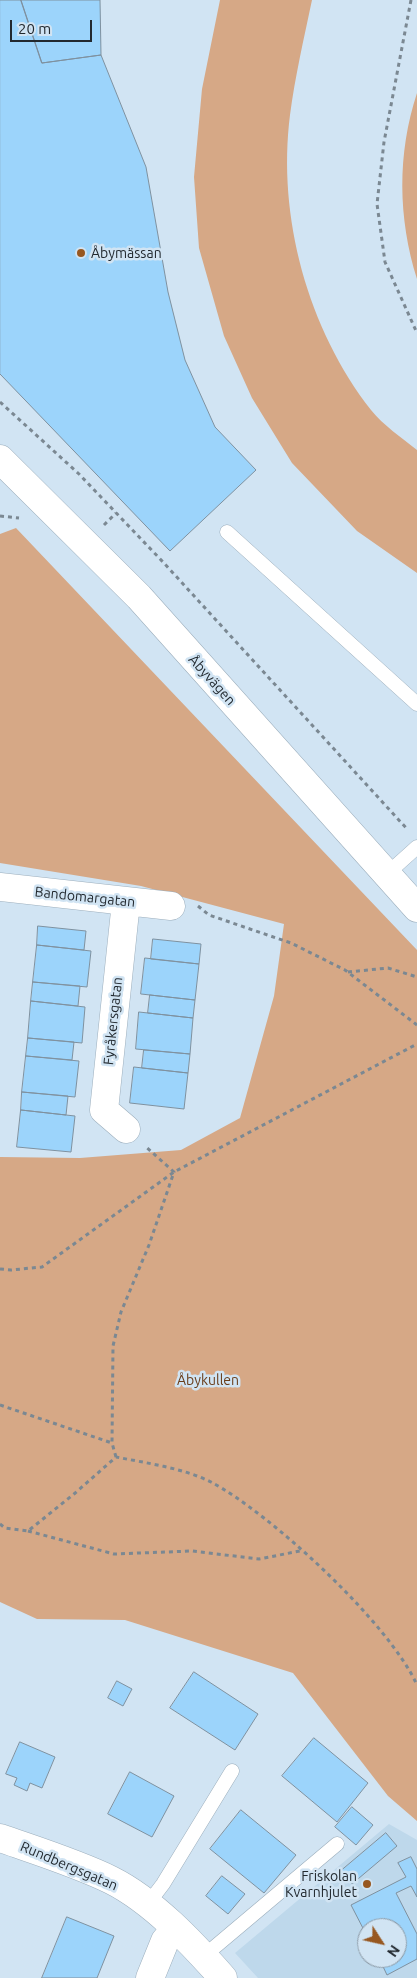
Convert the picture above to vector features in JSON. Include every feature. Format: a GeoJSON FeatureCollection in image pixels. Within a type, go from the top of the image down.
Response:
{"type":"FeatureCollection","features":[{"type":"Feature","properties":{"kind":"street","name":"Åbyvägen"},"geometry":{"type":"LineString","coordinates":[[3,468],[139,598],[417,908]]}},
{"type":"Feature","properties":{"kind":"street","name":"Bandomargatan"},"geometry":{"type":"LineString","coordinates":[[0,887],[126,902],[181,903]]}},
{"type":"Feature","properties":{"kind":"street","name":"Fyråkersgatan"},"geometry":{"type":"LineString","coordinates":[[126,902],[104,1110],[126,1129]]}},
{"type":"Feature","properties":{"kind":"street","name":"Rundbergsgatan"},"geometry":{"type":"LineString","coordinates":[[0,1838],[112,1881],[147,1905],[175,1929],[204,1956],[223,1978]]}},
{"type":"Feature","properties":{"kind":"street"},"geometry":{"type":"LineString","coordinates":[[150,1978],[165,1942],[175,1929]]}},
{"type":"Feature","properties":{"kind":"lane"},"geometry":{"type":"LineString","coordinates":[[227,532],[417,704]]}},
{"type":"Feature","properties":{"kind":"lane"},"geometry":{"type":"LineString","coordinates":[[387,874],[417,847]]}},
{"type":"Feature","properties":{"kind":"lane"},"geometry":{"type":"LineString","coordinates":[[147,1905],[164,1884],[232,1772]]}},
{"type":"Feature","properties":{"kind":"lane"},"geometry":{"type":"LineString","coordinates":[[204,1956],[337,1844]]}},
{"type":"Feature","properties":{"kind":"path"},"geometry":{"type":"LineString","coordinates":[[411,0],[384,142],[378,204],[386,262],[417,333]]}},
{"type":"Feature","properties":{"kind":"path"},"geometry":{"type":"LineString","coordinates":[[0,402],[79,474],[411,832]]}},
{"type":"Feature","properties":{"kind":"path"},"geometry":{"type":"LineString","coordinates":[[181,903],[209,915],[291,943],[348,972],[417,1025]]}},
{"type":"Feature","properties":{"kind":"path"},"geometry":{"type":"LineString","coordinates":[[348,972],[388,968],[417,977]]}},
{"type":"Feature","properties":{"kind":"path"},"geometry":{"type":"LineString","coordinates":[[0,1269],[31,1270],[42,1267],[174,1172],[417,1044]]}},
{"type":"Feature","properties":{"kind":"path"},"geometry":{"type":"LineString","coordinates":[[126,1129],[174,1172]]}},
{"type":"Feature","properties":{"kind":"path"},"geometry":{"type":"LineString","coordinates":[[116,1457],[112,1443],[113,1346],[120,1312],[149,1245],[174,1172]]}},
{"type":"Feature","properties":{"kind":"path"},"geometry":{"type":"LineString","coordinates":[[0,1405],[112,1443]]}},
{"type":"Feature","properties":{"kind":"path"},"geometry":{"type":"LineString","coordinates":[[28,1531],[116,1457]]}},
{"type":"Feature","properties":{"kind":"path"},"geometry":{"type":"LineString","coordinates":[[116,1457],[166,1467],[210,1482],[254,1511],[336,1583],[383,1634],[404,1662],[417,1685]]}},
{"type":"Feature","properties":{"kind":"path"},"geometry":{"type":"LineString","coordinates":[[0,1524],[5,1528],[28,1531],[114,1554],[192,1551],[259,1559],[300,1551]]}},
{"type":"Feature","properties":{"kind":"shaded area","name":"Friskolan Kvarnhjulet"},"geometry":{"type":"Polygon","coordinates":[[[389,1824],[417,1840],[417,1978],[258,1978],[235,1953],[389,1824]]]}},
{"type":"Feature","properties":{"kind":"green space"},"geometry":{"type":"Polygon","coordinates":[[[220,0],[312,0],[290,115],[287,154],[288,193],[293,232],[314,308],[330,344],[349,378],[376,416],[417,450],[417,573],[357,531],[292,463],[252,398],[224,336],[199,248],[194,177],[202,89],[220,0]]]}},
{"type":"Feature","properties":{"kind":"green space"},"geometry":{"type":"Polygon","coordinates":[[[417,93],[417,279],[406,233],[402,186],[406,139],[417,93]]]}},
{"type":"Feature","properties":{"kind":"green space","name":"Åbykullen"},"geometry":{"type":"Polygon","coordinates":[[[16,528],[417,950],[417,1821],[388,1796],[293,1673],[125,1620],[37,1619],[0,1602],[0,1157],[80,1158],[181,1150],[240,1118],[274,996],[284,924],[141,886],[0,863],[0,534],[16,528]]]}},
{"type":"Feature","properties":{"kind":"building","name":"Åbymässan"},"geometry":{"type":"Polygon","coordinates":[[[0,0],[21,0],[42,63],[101,55],[146,167],[168,292],[185,360],[215,427],[256,470],[170,551],[0,374],[0,0]]]}},
{"type":"Feature","properties":{"kind":"building"},"geometry":{"type":"Polygon","coordinates":[[[21,0],[100,0],[101,55],[42,63],[21,0]]]}},
{"type":"Feature","properties":{"kind":"building"},"geometry":{"type":"Polygon","coordinates":[[[38,926],[86,931],[84,950],[37,945],[38,926]]]}},
{"type":"Feature","properties":{"kind":"building"},"geometry":{"type":"Polygon","coordinates":[[[153,939],[201,944],[199,964],[151,959],[153,939]]]}},
{"type":"Feature","properties":{"kind":"building"},"geometry":{"type":"Polygon","coordinates":[[[37,945],[91,951],[87,987],[33,982],[37,945]]]}},
{"type":"Feature","properties":{"kind":"building"},"geometry":{"type":"Polygon","coordinates":[[[145,958],[199,964],[195,1000],[141,994],[145,958]]]}},
{"type":"Feature","properties":{"kind":"building"},"geometry":{"type":"Polygon","coordinates":[[[33,982],[80,986],[78,1006],[31,1001],[33,982]]]}},
{"type":"Feature","properties":{"kind":"building"},"geometry":{"type":"Polygon","coordinates":[[[150,995],[195,1000],[193,1018],[148,1013],[150,995]]]}},
{"type":"Feature","properties":{"kind":"building"},"geometry":{"type":"Polygon","coordinates":[[[31,1001],[85,1007],[82,1043],[28,1038],[31,1001]]]}},
{"type":"Feature","properties":{"kind":"building"},"geometry":{"type":"Polygon","coordinates":[[[139,1012],[193,1018],[190,1054],[136,1049],[139,1012]]]}},
{"type":"Feature","properties":{"kind":"building"},"geometry":{"type":"Polygon","coordinates":[[[28,1038],[74,1042],[72,1060],[26,1056],[28,1038]]]}},
{"type":"Feature","properties":{"kind":"building"},"geometry":{"type":"Polygon","coordinates":[[[144,1050],[190,1054],[188,1073],[142,1068],[144,1050]]]}},
{"type":"Feature","properties":{"kind":"building"},"geometry":{"type":"Polygon","coordinates":[[[26,1056],[79,1061],[75,1097],[22,1092],[26,1056]]]}},
{"type":"Feature","properties":{"kind":"building"},"geometry":{"type":"Polygon","coordinates":[[[134,1067],[188,1073],[184,1109],[130,1103],[134,1067]]]}},
{"type":"Feature","properties":{"kind":"building"},"geometry":{"type":"Polygon","coordinates":[[[22,1092],[68,1096],[66,1115],[21,1110],[22,1092]]]}},
{"type":"Feature","properties":{"kind":"building"},"geometry":{"type":"Polygon","coordinates":[[[21,1110],[75,1116],[71,1152],[17,1147],[21,1110]]]}},
{"type":"Feature","properties":{"kind":"building"},"geometry":{"type":"Polygon","coordinates":[[[194,1672],[258,1714],[235,1750],[170,1708],[194,1672]]]}},
{"type":"Feature","properties":{"kind":"building"},"geometry":{"type":"Polygon","coordinates":[[[117,1681],[132,1689],[123,1706],[108,1698],[117,1681]]]}},
{"type":"Feature","properties":{"kind":"building"},"geometry":{"type":"Polygon","coordinates":[[[314,1738],[368,1783],[337,1822],[282,1776],[314,1738]]]}},
{"type":"Feature","properties":{"kind":"building"},"geometry":{"type":"Polygon","coordinates":[[[20,1742],[55,1757],[42,1788],[30,1783],[27,1791],[14,1785],[17,1778],[6,1774],[20,1742]]]}},
{"type":"Feature","properties":{"kind":"building"},"geometry":{"type":"Polygon","coordinates":[[[130,1772],[174,1796],[152,1837],[108,1814],[130,1772]]]}},
{"type":"Feature","properties":{"kind":"building"},"geometry":{"type":"Polygon","coordinates":[[[352,1807],[373,1825],[356,1845],[335,1827],[352,1807]]]}},
{"type":"Feature","properties":{"kind":"building"},"geometry":{"type":"Polygon","coordinates":[[[241,1810],[296,1855],[264,1893],[210,1849],[241,1810]]]}},
{"type":"Feature","properties":{"kind":"building"},"geometry":{"type":"Polygon","coordinates":[[[386,1833],[397,1846],[352,1884],[341,1871],[386,1833]]]}},
{"type":"Feature","properties":{"kind":"building"},"geometry":{"type":"Polygon","coordinates":[[[411,1857],[417,1869],[417,1897],[411,1886],[396,1893],[417,1934],[417,1959],[407,1964],[407,1918],[358,1918],[351,1905],[406,1877],[398,1863],[411,1857]]]}},
{"type":"Feature","properties":{"kind":"building"},"geometry":{"type":"Polygon","coordinates":[[[222,1876],[245,1894],[228,1914],[206,1896],[222,1876]]]}},
{"type":"Feature","properties":{"kind":"building"},"geometry":{"type":"Polygon","coordinates":[[[67,1917],[114,1936],[97,1978],[42,1978],[67,1917]]]}},
{"type":"Feature","properties":{"kind":"building"},"geometry":{"type":"Polygon","coordinates":[[[384,1968],[400,1968],[387,1975],[384,1968]]]}},
{"type":"Feature","properties":{"kind":"place","name":"Åbymässan"},"geometry":{"type":"Point","coordinates":[81,253]}},
{"type":"Feature","properties":{"kind":"place","name":"Friskolan Kvarnhjulet"},"geometry":{"type":"Point","coordinates":[367,1884]}}]}
